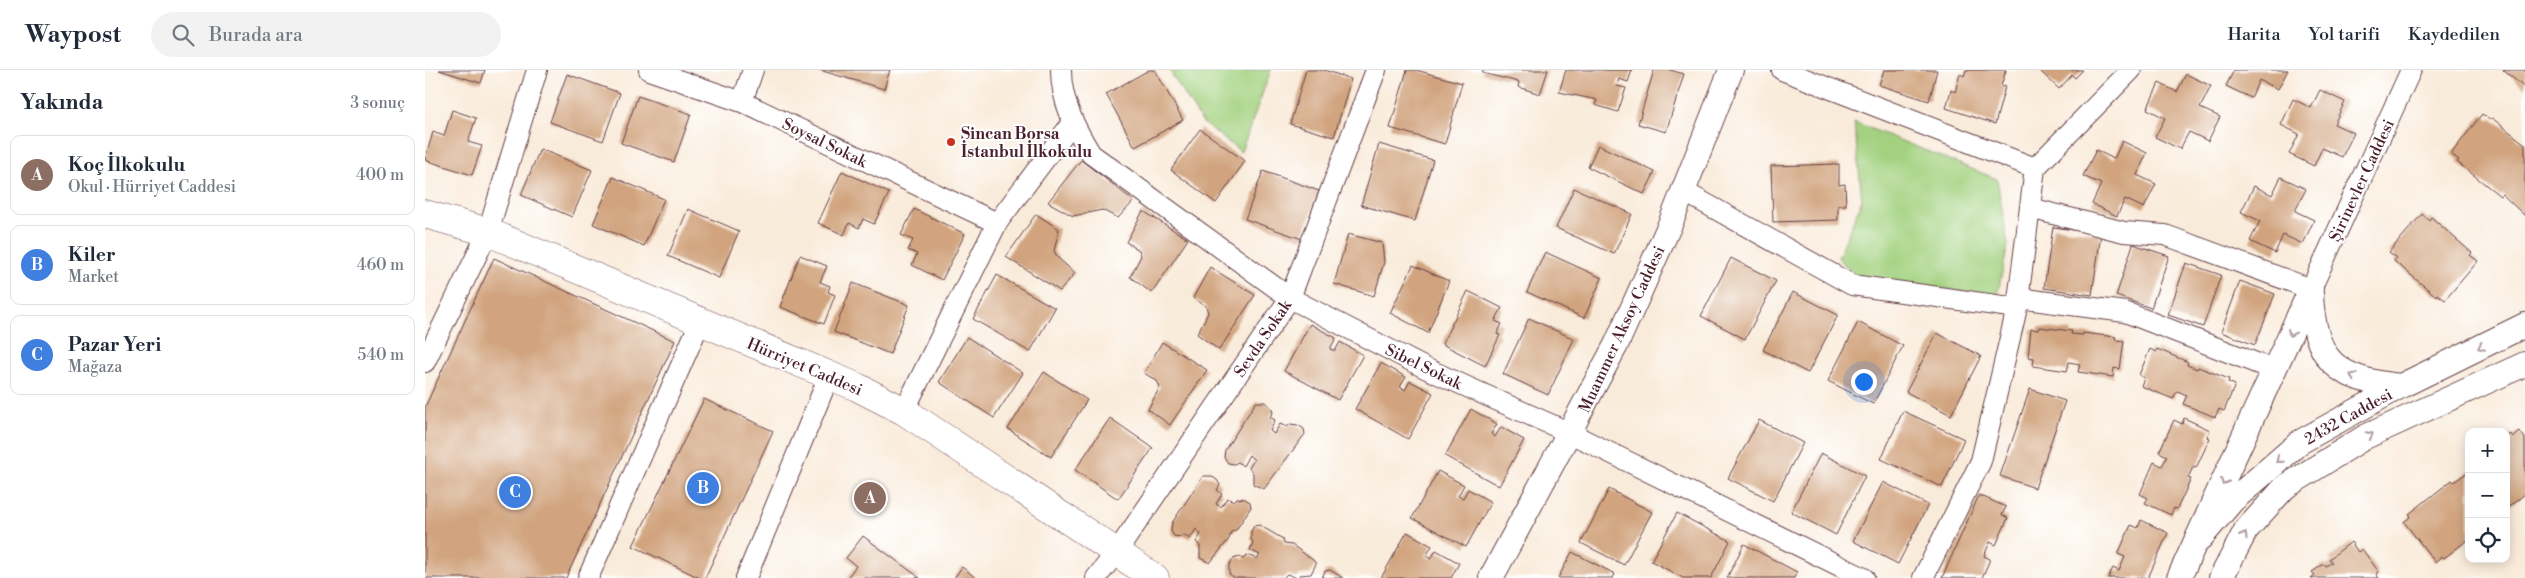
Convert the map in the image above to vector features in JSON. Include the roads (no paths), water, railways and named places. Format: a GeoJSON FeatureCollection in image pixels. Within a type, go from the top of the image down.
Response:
{"type":"FeatureCollection","features":[{"type":"Feature","properties":{"kind":"main road","name":"Hürriyet Caddesi"},"geometry":{"type":"LineString","coordinates":[[425,214],[488,232],[829,376],[904,411],[1155,578]]}},
{"type":"Feature","properties":{"kind":"street"},"geometry":{"type":"LineString","coordinates":[[425,362],[488,232],[537,70]]}},
{"type":"Feature","properties":{"kind":"street","name":"Soysal Sokak"},"geometry":{"type":"LineString","coordinates":[[649,70],[742,102],[997,223]]}},
{"type":"Feature","properties":{"kind":"street"},"geometry":{"type":"LineString","coordinates":[[742,102],[753,70]]}},
{"type":"Feature","properties":{"kind":"street","name":"Sibel Sokak"},"geometry":{"type":"LineString","coordinates":[[1061,70],[1061,82],[1072,123],[1091,154],[1290,298],[1425,368],[1570,434],[1864,578]]}},
{"type":"Feature","properties":{"kind":"street","name":"Sevda Sokak"},"geometry":{"type":"LineString","coordinates":[[1096,578],[1116,553],[1290,298],[1376,70]]}},
{"type":"Feature","properties":{"kind":"street","name":"Muammer Aksoy Caddesi"},"geometry":{"type":"LineString","coordinates":[[1491,578],[1617,345],[1683,191],[1731,70]]}},
{"type":"Feature","properties":{"kind":"street"},"geometry":{"type":"LineString","coordinates":[[1782,70],[2035,168]]}},
{"type":"Feature","properties":{"kind":"street"},"geometry":{"type":"LineString","coordinates":[[1923,578],[1981,461],[2017,303],[2035,168],[2131,70]]}},
{"type":"Feature","properties":{"kind":"street","name":"Şirinevler Caddesi"},"geometry":{"type":"LineString","coordinates":[[2311,289],[2411,70]]}},
{"type":"Feature","properties":{"kind":"street"},"geometry":{"type":"LineString","coordinates":[[904,411],[997,223],[1072,123]]}},
{"type":"Feature","properties":{"kind":"street"},"geometry":{"type":"LineString","coordinates":[[1683,191],[1852,285],[2017,303],[2125,312],[2274,370]]}},
{"type":"Feature","properties":{"kind":"street"},"geometry":{"type":"LineString","coordinates":[[2029,208],[2124,232],[2165,235],[2311,289]]}},
{"type":"Feature","properties":{"kind":"street"},"geometry":{"type":"LineString","coordinates":[[2179,578],[2311,289]]}},
{"type":"Feature","properties":{"kind":"street"},"geometry":{"type":"LineString","coordinates":[[2311,289],[2313,328],[2320,348],[2337,366],[2354,378],[2375,384],[2401,386]]}},
{"type":"Feature","properties":{"kind":"street"},"geometry":{"type":"LineString","coordinates":[[594,576],[700,322]]}},
{"type":"Feature","properties":{"kind":"street","name":"2432 Caddesi"},"geometry":{"type":"LineString","coordinates":[[2197,542],[2231,501],[2300,442],[2401,386],[2525,325]]}},
{"type":"Feature","properties":{"kind":"street","name":"2432 Caddesi"},"geometry":{"type":"LineString","coordinates":[[2221,578],[2246,530],[2285,487],[2365,437],[2525,364]]}},
{"type":"Feature","properties":{"kind":"street"},"geometry":{"type":"LineString","coordinates":[[746,578],[829,376]]}},
{"type":"Feature","properties":{"kind":"place","name":"Sincan Borsa İstanbul İlkokulu"},"geometry":{"type":"Point","coordinates":[951,142]}},
{"type":"Feature","properties":{"kind":"place","name":"Kiler"},"geometry":{"type":"Point","coordinates":[703,488]}},
{"type":"Feature","properties":{"kind":"place","name":"Pazar Yeri"},"geometry":{"type":"Point","coordinates":[515,492]}},
{"type":"Feature","properties":{"kind":"place","name":"Koç İlkokulu"},"geometry":{"type":"Point","coordinates":[870,498]}}]}
